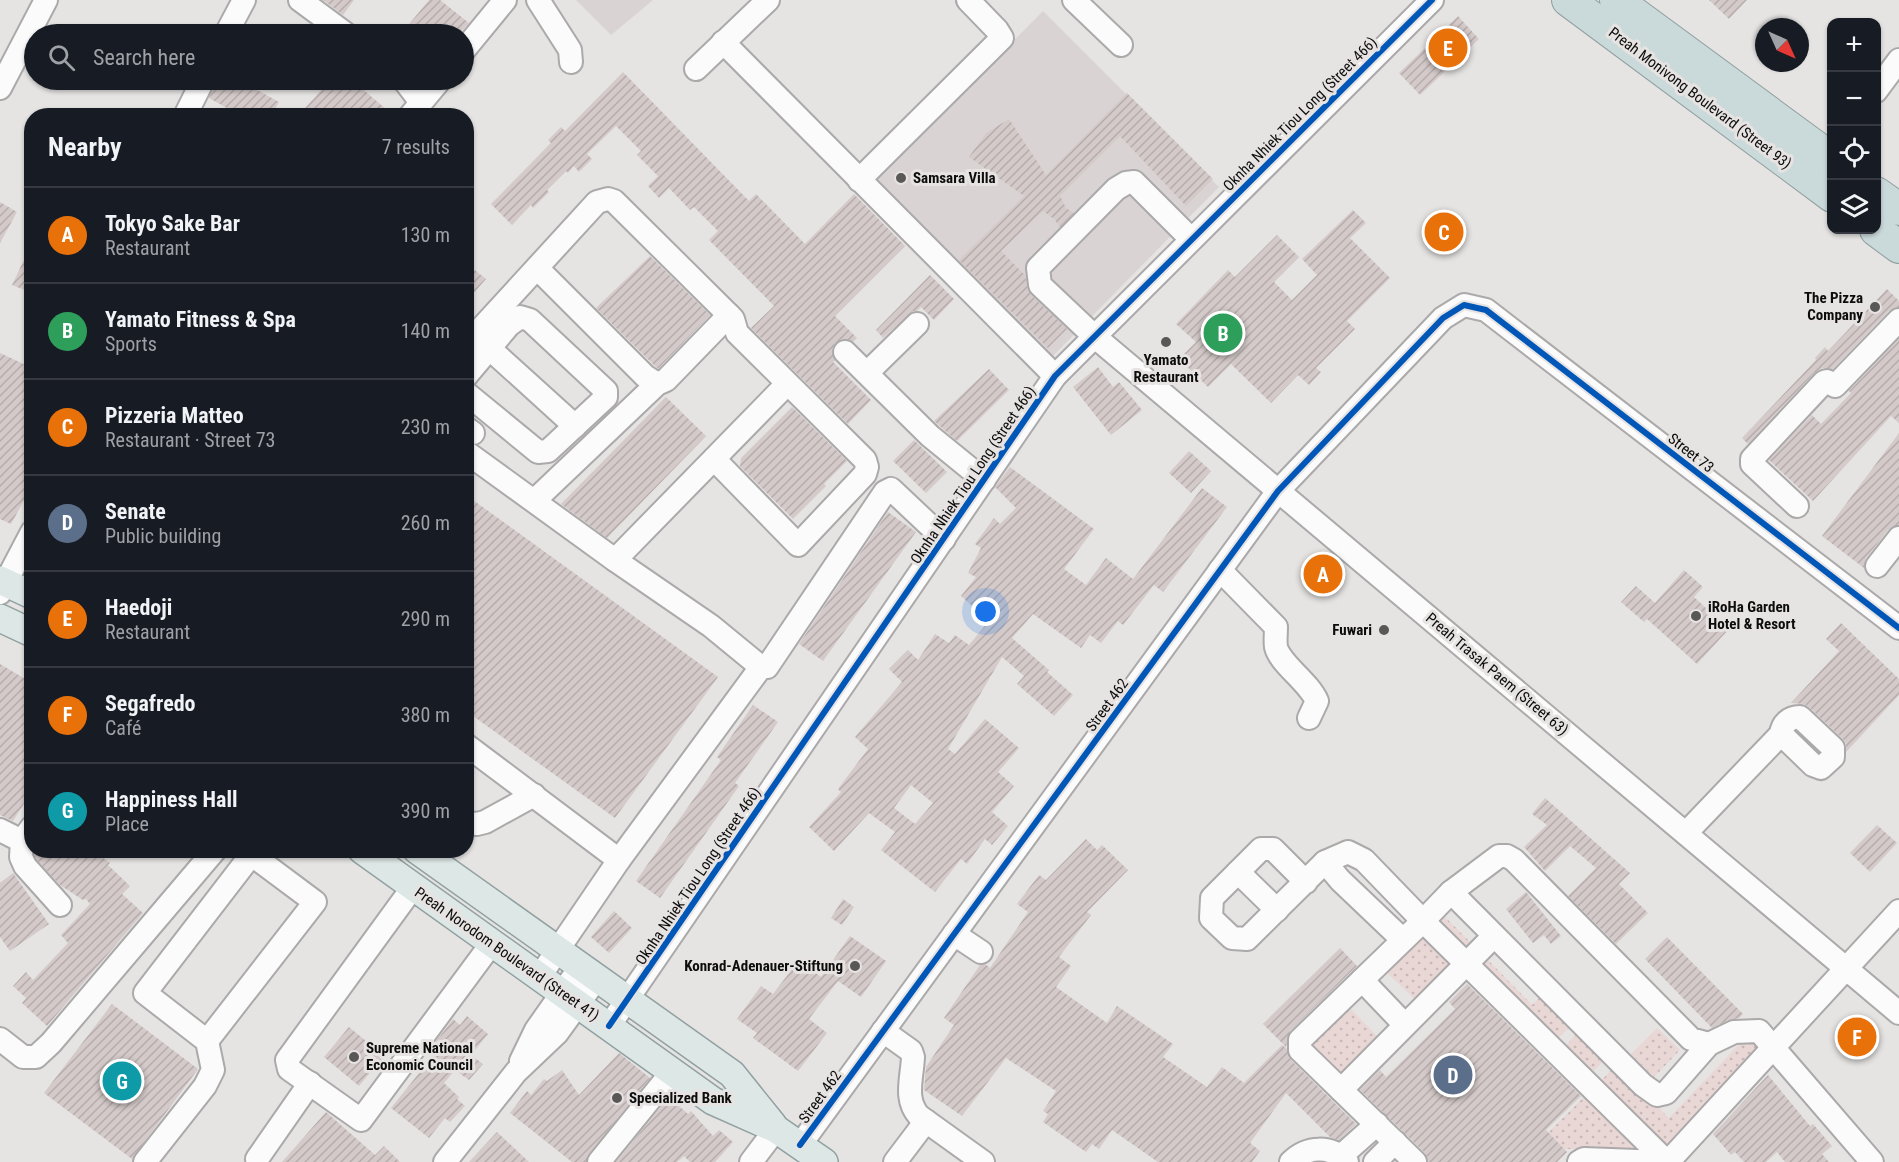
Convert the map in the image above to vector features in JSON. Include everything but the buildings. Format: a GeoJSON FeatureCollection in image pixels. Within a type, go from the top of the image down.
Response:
{"type":"FeatureCollection","features":[{"type":"Feature","properties":{"kind":"highway","name":"Preah Monivong Boulevard (Street 93)"},"geometry":{"type":"LineString","coordinates":[[1568,0],[1827,192]]}},
{"type":"Feature","properties":{"kind":"highway","name":"Preah Monivong Boulevard (Street 93)"},"geometry":{"type":"LineString","coordinates":[[1616,0],[1827,154]]}},
{"type":"Feature","properties":{"kind":"highway"},"geometry":{"type":"LineString","coordinates":[[1881,204],[1891,227]]}},
{"type":"Feature","properties":{"kind":"main road"},"geometry":{"type":"LineString","coordinates":[[2,585],[24,592]]}},
{"type":"Feature","properties":{"kind":"main road"},"geometry":{"type":"LineString","coordinates":[[0,618],[24,629]]}},
{"type":"Feature","properties":{"kind":"main road","name":"Preah Norodom Boulevard (Street 41)"},"geometry":{"type":"LineString","coordinates":[[373,858],[713,1101],[776,1129],[824,1162]]}},
{"type":"Feature","properties":{"kind":"main road","name":"Preah Norodom Boulevard (Street 41)"},"geometry":{"type":"LineString","coordinates":[[428,858],[732,1074],[776,1129]]}},
{"type":"Feature","properties":{"kind":"street"},"geometry":{"type":"LineString","coordinates":[[33,24],[46,0]]}},
{"type":"Feature","properties":{"kind":"street"},"geometry":{"type":"LineString","coordinates":[[231,24],[244,0]]}},
{"type":"Feature","properties":{"kind":"street"},"geometry":{"type":"LineString","coordinates":[[300,0],[332,24]]}},
{"type":"Feature","properties":{"kind":"street"},"geometry":{"type":"LineString","coordinates":[[474,38],[505,0]]}},
{"type":"Feature","properties":{"kind":"street"},"geometry":{"type":"LineString","coordinates":[[538,0],[570,50],[571,62]]}},
{"type":"Feature","properties":{"kind":"street"},"geometry":{"type":"LineString","coordinates":[[696,69],[768,0]]}},
{"type":"Feature","properties":{"kind":"street"},"geometry":{"type":"LineString","coordinates":[[859,180],[1002,38],[968,0]]}},
{"type":"Feature","properties":{"kind":"street"},"geometry":{"type":"LineString","coordinates":[[1074,0],[1121,45]]}},
{"type":"Feature","properties":{"kind":"street","name":"Oknha Nhiek Tiou Long (Street 466)"},"geometry":{"type":"LineString","coordinates":[[609,1026],[1055,376],[1432,0]]}},
{"type":"Feature","properties":{"kind":"street"},"geometry":{"type":"LineString","coordinates":[[0,88],[24,42]]}},
{"type":"Feature","properties":{"kind":"street"},"geometry":{"type":"LineString","coordinates":[[723,42],[1055,376]]}},
{"type":"Feature","properties":{"kind":"street"},"geometry":{"type":"LineString","coordinates":[[1881,84],[1899,60]]}},
{"type":"Feature","properties":{"kind":"street"},"geometry":{"type":"LineString","coordinates":[[188,108],[198,90]]}},
{"type":"Feature","properties":{"kind":"street"},"geometry":{"type":"LineString","coordinates":[[408,90],[415,108],[431,90]]}},
{"type":"Feature","properties":{"kind":"street","name":"Preah Trasak Paem (Street 63)"},"geometry":{"type":"LineString","coordinates":[[1191,239],[1134,182],[1126,183],[1116,189],[1038,268],[1038,278],[1040,285],[1094,336],[1899,1013]]}},
{"type":"Feature","properties":{"kind":"street"},"geometry":{"type":"LineString","coordinates":[[474,336],[597,202],[608,199],[614,201],[734,320],[734,327],[738,333],[865,460],[867,467],[944,538]]}},
{"type":"Feature","properties":{"kind":"street"},"geometry":{"type":"LineString","coordinates":[[537,268],[645,376],[657,384]]}},
{"type":"Feature","properties":{"kind":"street","name":"Street 462"},"geometry":{"type":"LineString","coordinates":[[800,1145],[1278,491],[1443,318],[1464,305]]}},
{"type":"Feature","properties":{"kind":"street","name":"Street 73"},"geometry":{"type":"LineString","coordinates":[[1464,305],[1486,310],[1899,628]]}},
{"type":"Feature","properties":{"kind":"street"},"geometry":{"type":"LineString","coordinates":[[535,500],[657,384],[666,380],[729,315]]}},
{"type":"Feature","properties":{"kind":"street"},"geometry":{"type":"LineString","coordinates":[[474,366],[508,325],[520,317],[530,320],[606,391],[606,398],[548,451],[538,452],[474,400]]}},
{"type":"Feature","properties":{"kind":"street"},"geometry":{"type":"LineString","coordinates":[[1797,506],[1752,464],[1752,459],[1824,382],[1827,381],[1835,386],[1899,320]]}},
{"type":"Feature","properties":{"kind":"street"},"geometry":{"type":"LineString","coordinates":[[867,373],[917,324]]}},
{"type":"Feature","properties":{"kind":"street"},"geometry":{"type":"LineString","coordinates":[[489,348],[575,426]]}},
{"type":"Feature","properties":{"kind":"street"},"geometry":{"type":"LineString","coordinates":[[845,352],[930,436],[984,480]]}},
{"type":"Feature","properties":{"kind":"street"},"geometry":{"type":"LineString","coordinates":[[615,560],[787,384]]}},
{"type":"Feature","properties":{"kind":"street"},"geometry":{"type":"LineString","coordinates":[[474,443],[535,500],[615,560],[711,626],[760,667],[767,667],[885,492],[891,489]]}},
{"type":"Feature","properties":{"kind":"street"},"geometry":{"type":"LineString","coordinates":[[714,459],[798,545],[865,474],[867,467]]}},
{"type":"Feature","properties":{"kind":"street"},"geometry":{"type":"LineString","coordinates":[[1877,566],[1899,538]]}},
{"type":"Feature","properties":{"kind":"street"},"geometry":{"type":"LineString","coordinates":[[2,585],[24,545]]}},
{"type":"Feature","properties":{"kind":"street"},"geometry":{"type":"LineString","coordinates":[[1220,570],[1276,627],[1276,646],[1280,654],[1312,690],[1317,701],[1309,718]]}},
{"type":"Feature","properties":{"kind":"street"},"geometry":{"type":"LineString","coordinates":[[540,976],[619,860],[760,667]]}},
{"type":"Feature","properties":{"kind":"street"},"geometry":{"type":"LineString","coordinates":[[1686,833],[1780,734]]}},
{"type":"Feature","properties":{"kind":"street"},"geometry":{"type":"LineString","coordinates":[[474,751],[619,860]]}},
{"type":"Feature","properties":{"kind":"street"},"geometry":{"type":"LineString","coordinates":[[474,824],[485,822],[534,795]]}},
{"type":"Feature","properties":{"kind":"street"},"geometry":{"type":"LineString","coordinates":[[0,830],[24,834]]}},
{"type":"Feature","properties":{"kind":"street"},"geometry":{"type":"LineString","coordinates":[[24,846],[21,857],[25,866],[60,905]]}},
{"type":"Feature","properties":{"kind":"street"},"geometry":{"type":"LineString","coordinates":[[1306,882],[1273,849],[1261,849],[1212,898],[1211,918],[1232,938],[1247,939],[1306,882],[1325,862],[1348,852],[1364,860],[1666,1162]]}},
{"type":"Feature","properties":{"kind":"street"},"geometry":{"type":"LineString","coordinates":[[1415,1162],[1300,1050],[1300,1040],[1451,892],[1499,856],[1507,856],[1514,860],[1691,1039],[1709,1044]]}},
{"type":"Feature","properties":{"kind":"street"},"geometry":{"type":"LineString","coordinates":[[0,1039],[22,1057],[36,1058],[208,858]]}},
{"type":"Feature","properties":{"kind":"street"},"geometry":{"type":"LineString","coordinates":[[145,1162],[205,1086],[213,1070],[207,1041],[145,993],[250,858]]}},
{"type":"Feature","properties":{"kind":"street"},"geometry":{"type":"LineString","coordinates":[[207,1041],[315,902],[260,858]]}},
{"type":"Feature","properties":{"kind":"street"},"geometry":{"type":"LineString","coordinates":[[1325,862],[1340,880],[1403,940]]}},
{"type":"Feature","properties":{"kind":"street"},"geometry":{"type":"LineString","coordinates":[[1239,872],[1277,910]]}},
{"type":"Feature","properties":{"kind":"street"},"geometry":{"type":"LineString","coordinates":[[413,887],[287,1060],[289,1069],[361,1120],[492,943]]}},
{"type":"Feature","properties":{"kind":"street"},"geometry":{"type":"LineString","coordinates":[[1451,892],[1643,1085],[1657,1095],[1666,1093],[1709,1044],[1734,1032],[1759,1031],[1870,1162]]}},
{"type":"Feature","properties":{"kind":"street"},"geometry":{"type":"LineString","coordinates":[[1579,1162],[1584,1160],[1666,1162],[1899,911]]}},
{"type":"Feature","properties":{"kind":"street"},"geometry":{"type":"LineString","coordinates":[[954,934],[981,952]]}},
{"type":"Feature","properties":{"kind":"street"},"geometry":{"type":"LineString","coordinates":[[1341,1089],[1494,936]]}},
{"type":"Feature","properties":{"kind":"street"},"geometry":{"type":"LineString","coordinates":[[445,1162],[544,1035],[589,972]]}},
{"type":"Feature","properties":{"kind":"street"},"geometry":{"type":"LineString","coordinates":[[1362,980],[1405,1025]]}},
{"type":"Feature","properties":{"kind":"street"},"geometry":{"type":"LineString","coordinates":[[1554,1051],[1581,1023]]}},
{"type":"Feature","properties":{"kind":"street"},"geometry":{"type":"LineString","coordinates":[[883,1031],[911,1051],[913,1057],[909,1099],[912,1108],[983,1162]]}},
{"type":"Feature","properties":{"kind":"street"},"geometry":{"type":"LineString","coordinates":[[1591,1086],[1617,1059]]}},
{"type":"Feature","properties":{"kind":"street"},"geometry":{"type":"LineString","coordinates":[[599,1162],[672,1072]]}},
{"type":"Feature","properties":{"kind":"street"},"geometry":{"type":"LineString","coordinates":[[257,1160],[310,1083]]}},
{"type":"Feature","properties":{"kind":"street"},"geometry":{"type":"LineString","coordinates":[[895,1162],[926,1120]]}},
{"type":"Feature","properties":{"kind":"street"},"geometry":{"type":"LineString","coordinates":[[1291,1162],[1299,1155],[1314,1148],[1344,1159],[1377,1125]]}},
{"type":"Feature","properties":{"kind":"street"},"geometry":{"type":"LineString","coordinates":[[751,1162],[776,1129]]}},
{"type":"Feature","properties":{"kind":"street"},"geometry":{"type":"LineString","coordinates":[[1375,1162],[1395,1142]]}},
{"type":"Feature","properties":{"kind":"shaded area"},"geometry":{"type":"Polygon","coordinates":[[[576,0],[653,0],[611,35],[576,0]]]}},
{"type":"Feature","properties":{"kind":"shaded area"},"geometry":{"type":"Polygon","coordinates":[[[1043,11],[1219,187],[1051,358],[875,180],[1043,11]]]}},
{"type":"Feature","properties":{"kind":"shaded area"},"geometry":{"type":"Polygon","coordinates":[[[1443,915],[1473,945],[1466,952],[1437,922],[1443,915]]]}},
{"type":"Feature","properties":{"kind":"shaded area"},"geometry":{"type":"Polygon","coordinates":[[[1424,934],[1455,964],[1417,1001],[1386,972],[1424,934]]]}},
{"type":"Feature","properties":{"kind":"shaded area"},"geometry":{"type":"Polygon","coordinates":[[[1487,959],[1532,1005],[1542,995],[1574,1023],[1555,1041],[1482,964],[1487,959]]]}},
{"type":"Feature","properties":{"kind":"shaded area"},"geometry":{"type":"Polygon","coordinates":[[[1350,1008],[1379,1038],[1343,1075],[1313,1045],[1350,1008]]]}},
{"type":"Feature","properties":{"kind":"shaded area"},"geometry":{"type":"Polygon","coordinates":[[[1657,1028],[1680,1050],[1654,1077],[1631,1054],[1657,1028]]]}},
{"type":"Feature","properties":{"kind":"shaded area"},"geometry":{"type":"Polygon","coordinates":[[[1579,1031],[1608,1056],[1590,1075],[1563,1049],[1579,1031]]]}},
{"type":"Feature","properties":{"kind":"shaded area"},"geometry":{"type":"Polygon","coordinates":[[[1746,1037],[1768,1043],[1669,1148],[1599,1083],[1615,1066],[1617,1067],[1669,1118],[1746,1037]]]}},
{"type":"Feature","properties":{"kind":"shaded area"},"geometry":{"type":"Polygon","coordinates":[[[1585,1096],[1638,1149],[1564,1149],[1548,1133],[1585,1096]]]}},
{"type":"Feature","properties":{"kind":"cycle path"},"geometry":{"type":"LineString","coordinates":[[609,1026],[1055,376],[1432,0]]}},
{"type":"Feature","properties":{"kind":"cycle path"},"geometry":{"type":"LineString","coordinates":[[800,1145],[1278,491],[1443,318],[1464,305],[1486,310],[1899,628]]}},
{"type":"Feature","properties":{"kind":"place","name":"Haedoji"},"geometry":{"type":"Point","coordinates":[1448,48]}},
{"type":"Feature","properties":{"kind":"place","name":"Samsara Villa"},"geometry":{"type":"Point","coordinates":[901,178]}},
{"type":"Feature","properties":{"kind":"place","name":"Pizzeria Matteo"},"geometry":{"type":"Point","coordinates":[1444,232]}},
{"type":"Feature","properties":{"kind":"place","name":"The Pizza Company"},"geometry":{"type":"Point","coordinates":[1875,307]}},
{"type":"Feature","properties":{"kind":"place","name":"Yamato Fitness & Spa"},"geometry":{"type":"Point","coordinates":[1223,333]}},
{"type":"Feature","properties":{"kind":"place","name":"Yamato Restaurant"},"geometry":{"type":"Point","coordinates":[1166,342]}},
{"type":"Feature","properties":{"kind":"place","name":"Tokyo Sake Bar"},"geometry":{"type":"Point","coordinates":[1323,574]}},
{"type":"Feature","properties":{"kind":"place","name":"iRoHa Garden Hotel & Resort"},"geometry":{"type":"Point","coordinates":[1696,616]}},
{"type":"Feature","properties":{"kind":"place","name":"Fuwari"},"geometry":{"type":"Point","coordinates":[1384,630]}},
{"type":"Feature","properties":{"kind":"place","name":"Konrad-Adenauer-Stiftung"},"geometry":{"type":"Point","coordinates":[855,966]}},
{"type":"Feature","properties":{"kind":"place","name":"Segafredo"},"geometry":{"type":"Point","coordinates":[1857,1037]}},
{"type":"Feature","properties":{"kind":"place","name":"Supreme National Economic Council"},"geometry":{"type":"Point","coordinates":[354,1057]}},
{"type":"Feature","properties":{"kind":"place","name":"Senate"},"geometry":{"type":"Point","coordinates":[1453,1075]}},
{"type":"Feature","properties":{"kind":"place","name":"Happiness Hall"},"geometry":{"type":"Point","coordinates":[122,1081]}},
{"type":"Feature","properties":{"kind":"place","name":"Specialized Bank"},"geometry":{"type":"Point","coordinates":[617,1098]}}]}
